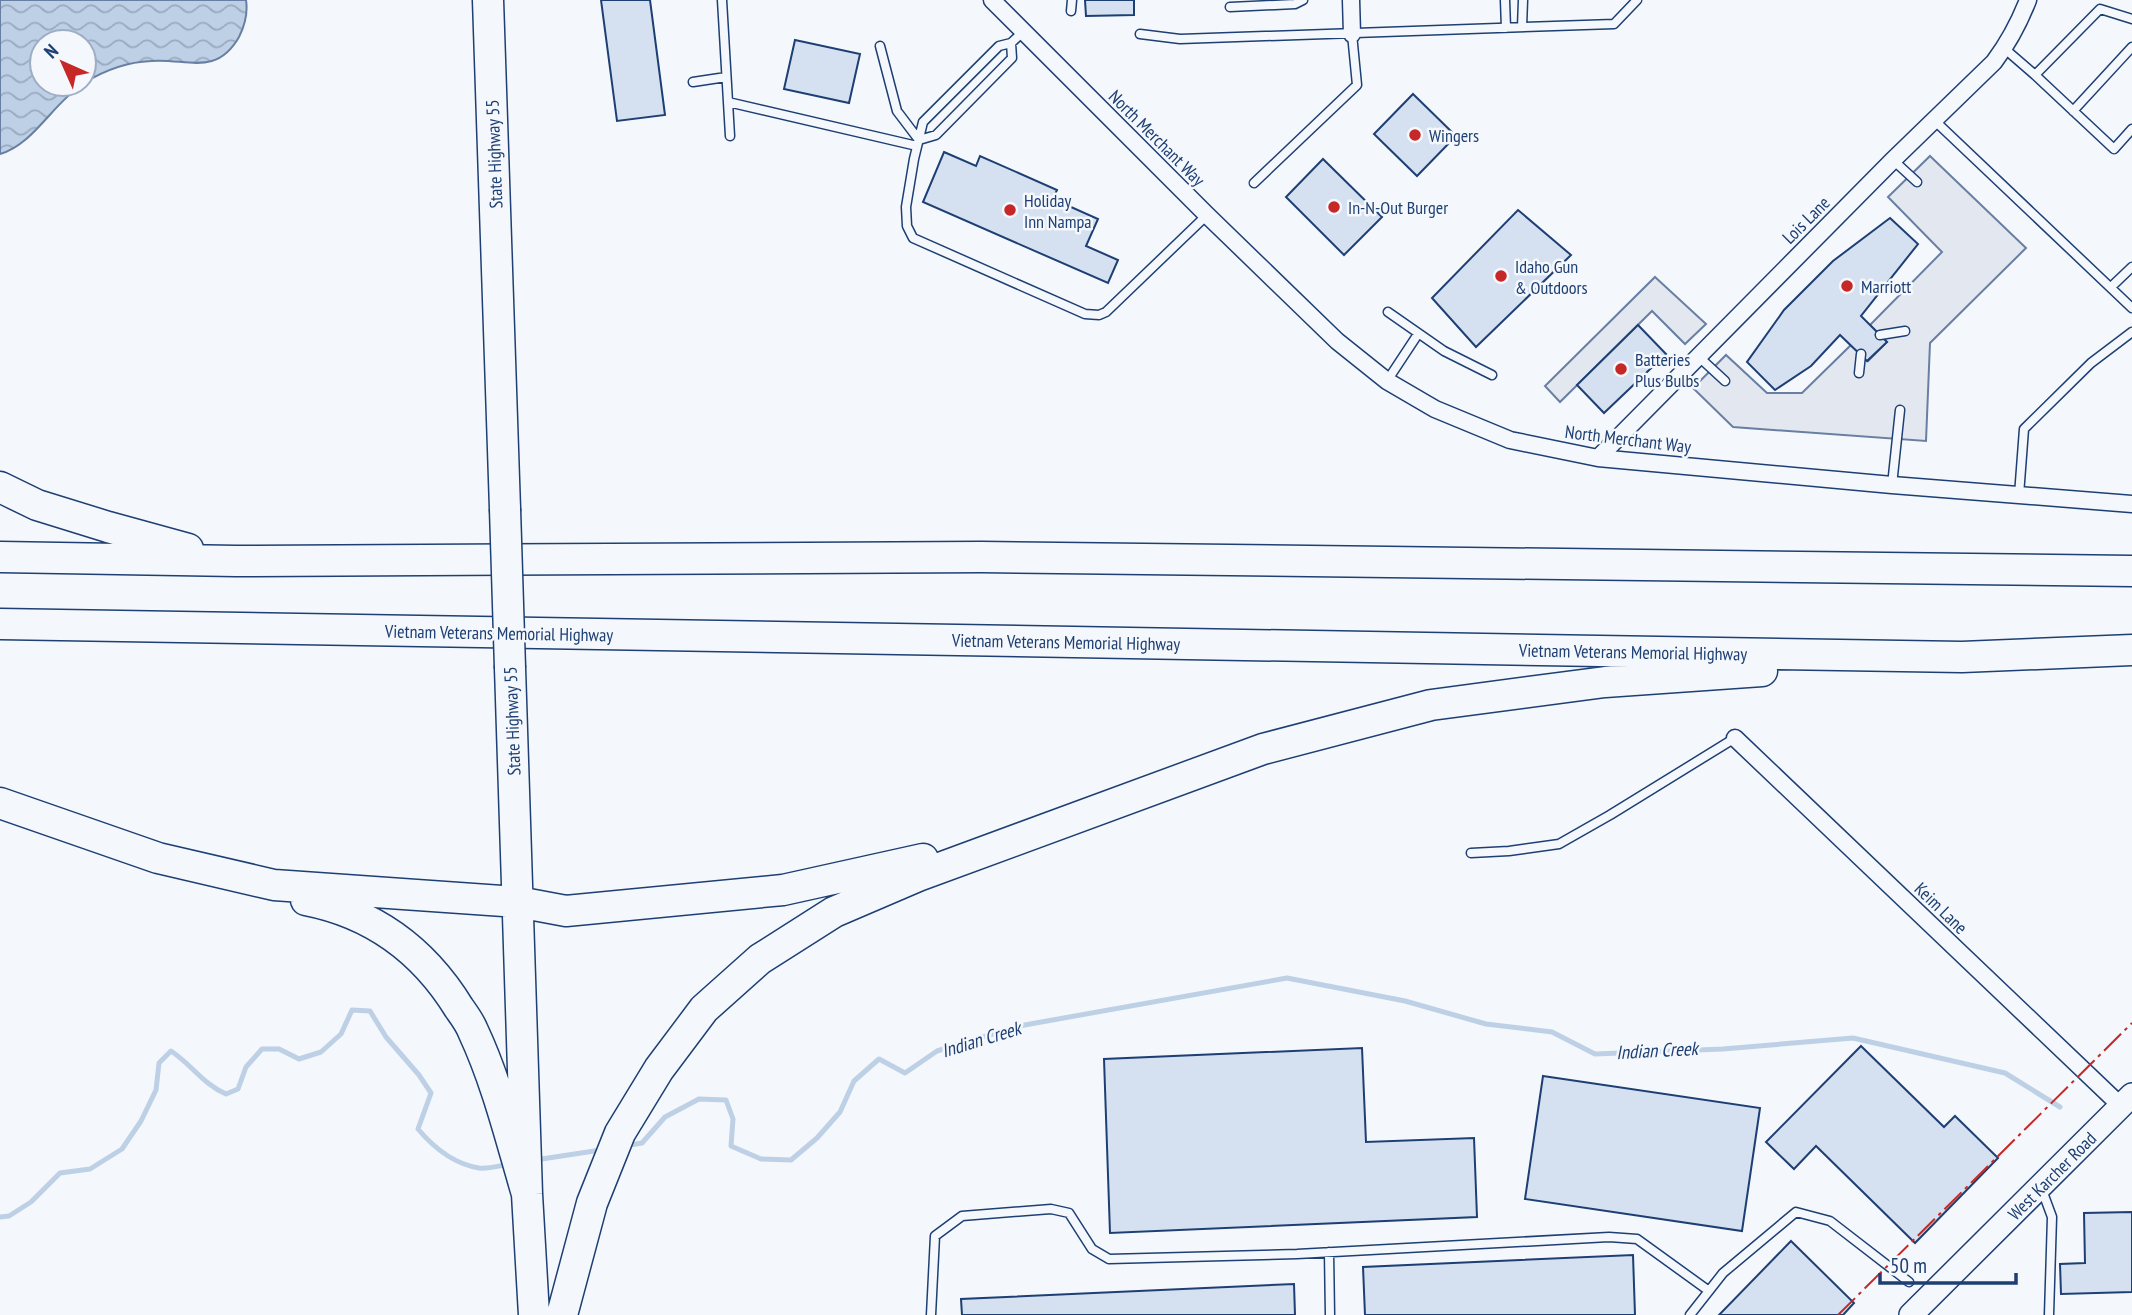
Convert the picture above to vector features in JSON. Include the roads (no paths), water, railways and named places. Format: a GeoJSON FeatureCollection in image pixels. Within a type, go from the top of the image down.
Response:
{"type":"FeatureCollection","features":[{"type":"Feature","properties":{"kind":"highway","name":"State Highway 55"},"geometry":{"type":"LineString","coordinates":[[488,0],[527,1194],[534,1315]]}},
{"type":"Feature","properties":{"kind":"highway"},"geometry":{"type":"LineString","coordinates":[[0,487],[37,505],[236,561]]}},
{"type":"Feature","properties":{"kind":"highway"},"geometry":{"type":"LineString","coordinates":[[0,557],[236,561],[981,557],[2132,571]]}},
{"type":"Feature","properties":{"kind":"highway","name":"Vietnam Veterans Memorial Highway"},"geometry":{"type":"LineString","coordinates":[[0,624],[1962,657],[2132,650]]}},
{"type":"Feature","properties":{"kind":"highway"},"geometry":{"type":"LineString","coordinates":[[0,803],[158,858],[274,885],[518,902],[566,911],[783,890],[913,862],[1263,749],[1431,705],[1605,682],[1962,657]]}},
{"type":"Feature","properties":{"kind":"highway"},"geometry":{"type":"LineString","coordinates":[[562,1315],[592,1203],[620,1133],[659,1069],[704,1009],[760,959],[834,912],[918,876],[1263,749]]}},
{"type":"Feature","properties":{"kind":"highway"},"geometry":{"type":"LineString","coordinates":[[0,810],[47,832],[156,868],[326,904],[370,922],[413,950],[444,983],[473,1029],[490,1074],[527,1194]]}},
{"type":"Feature","properties":{"kind":"street","name":"North Merchant Way"},"geometry":{"type":"LineString","coordinates":[[992,0],[1337,341],[1387,381],[1435,409],[1510,440],[1598,458],[1892,485],[2132,503]]}},
{"type":"Feature","properties":{"kind":"street"},"geometry":{"type":"LineString","coordinates":[[1351,0],[1352,34]]}},
{"type":"Feature","properties":{"kind":"street","name":"Lois Lane"},"geometry":{"type":"LineString","coordinates":[[1598,458],[1893,160],[1994,62],[2020,22],[2028,0]]}},
{"type":"Feature","properties":{"kind":"street","name":"Keim Lane"},"geometry":{"type":"LineString","coordinates":[[1735,738],[2128,1106]]}},
{"type":"Feature","properties":{"kind":"street","name":"West Karcher Road"},"geometry":{"type":"LineString","coordinates":[[1911,1315],[2040,1187],[2128,1106]]}},
{"type":"Feature","properties":{"kind":"lane"},"geometry":{"type":"LineString","coordinates":[[722,0],[730,136]]}},
{"type":"Feature","properties":{"kind":"lane"},"geometry":{"type":"LineString","coordinates":[[1071,11],[1072,0]]}},
{"type":"Feature","properties":{"kind":"lane"},"geometry":{"type":"LineString","coordinates":[[1230,7],[1294,4],[1303,0]]}},
{"type":"Feature","properties":{"kind":"lane"},"geometry":{"type":"LineString","coordinates":[[1505,0],[1506,28]]}},
{"type":"Feature","properties":{"kind":"lane"},"geometry":{"type":"LineString","coordinates":[[1522,27],[1523,0]]}},
{"type":"Feature","properties":{"kind":"lane"},"geometry":{"type":"LineString","coordinates":[[1140,34],[1180,39],[1614,24],[1637,0]]}},
{"type":"Feature","properties":{"kind":"lane"},"geometry":{"type":"LineString","coordinates":[[2035,75],[2099,9],[2132,19]]}},
{"type":"Feature","properties":{"kind":"lane"},"geometry":{"type":"LineString","coordinates":[[1023,31],[1011,43],[999,46],[923,122],[906,207],[907,226],[913,238],[1092,315],[1099,315],[1106,312],[1207,215]]}},
{"type":"Feature","properties":{"kind":"lane"},"geometry":{"type":"LineString","coordinates":[[1254,183],[1357,85],[1352,34]]}},
{"type":"Feature","properties":{"kind":"lane"},"geometry":{"type":"LineString","coordinates":[[728,102],[918,143],[936,135],[1012,58],[1011,43]]}},
{"type":"Feature","properties":{"kind":"lane"},"geometry":{"type":"LineString","coordinates":[[880,46],[897,111],[918,143]]}},
{"type":"Feature","properties":{"kind":"lane"},"geometry":{"type":"LineString","coordinates":[[2073,111],[2132,47]]}},
{"type":"Feature","properties":{"kind":"lane"},"geometry":{"type":"LineString","coordinates":[[2004,48],[2114,149],[2132,129]]}},
{"type":"Feature","properties":{"kind":"lane"},"geometry":{"type":"LineString","coordinates":[[693,82],[726,77]]}},
{"type":"Feature","properties":{"kind":"lane"},"geometry":{"type":"LineString","coordinates":[[1934,120],[2132,308]]}},
{"type":"Feature","properties":{"kind":"lane"},"geometry":{"type":"LineString","coordinates":[[1893,160],[1917,182]]}},
{"type":"Feature","properties":{"kind":"lane"},"geometry":{"type":"LineString","coordinates":[[2111,287],[2132,267]]}},
{"type":"Feature","properties":{"kind":"lane"},"geometry":{"type":"LineString","coordinates":[[1388,312],[1444,351],[1492,375]]}},
{"type":"Feature","properties":{"kind":"lane"},"geometry":{"type":"LineString","coordinates":[[1880,335],[1905,331]]}},
{"type":"Feature","properties":{"kind":"lane"},"geometry":{"type":"LineString","coordinates":[[2019,495],[2024,429],[2091,363],[2132,332]]}},
{"type":"Feature","properties":{"kind":"lane"},"geometry":{"type":"LineString","coordinates":[[1387,381],[1418,334]]}},
{"type":"Feature","properties":{"kind":"lane"},"geometry":{"type":"LineString","coordinates":[[1859,373],[1861,354]]}},
{"type":"Feature","properties":{"kind":"lane"},"geometry":{"type":"LineString","coordinates":[[1699,357],[1725,382]]}},
{"type":"Feature","properties":{"kind":"lane"},"geometry":{"type":"LineString","coordinates":[[1892,485],[1900,410]]}},
{"type":"Feature","properties":{"kind":"lane"},"geometry":{"type":"LineString","coordinates":[[1471,853],[1559,844],[1735,738]]}},
{"type":"Feature","properties":{"kind":"lane"},"geometry":{"type":"LineString","coordinates":[[2040,1187],[2052,1217],[2049,1315]]}},
{"type":"Feature","properties":{"kind":"lane"},"geometry":{"type":"LineString","coordinates":[[931,1315],[935,1236],[962,1216],[1051,1209],[1069,1213],[1093,1249],[1109,1259],[1329,1252],[1609,1237],[1637,1239],[1709,1291]]}},
{"type":"Feature","properties":{"kind":"lane"},"geometry":{"type":"LineString","coordinates":[[1690,1315],[1723,1273],[1796,1212],[1830,1221],[1909,1282]]}},
{"type":"Feature","properties":{"kind":"lane"},"geometry":{"type":"LineString","coordinates":[[1329,1252],[1330,1315]]}},
{"type":"Feature","properties":{"kind":"water"},"geometry":{"type":"Polygon","coordinates":[[[0,0],[246,0],[247,10],[239,37],[221,57],[200,63],[133,63],[98,76],[98,28],[28,28],[28,98],[66,98],[23,142],[0,154],[0,0]]]}},
{"type":"Feature","properties":{"kind":"waterway","name":"Indian Creek"},"geometry":{"type":"LineString","coordinates":[[624,1146],[642,1143],[665,1117],[699,1099],[726,1100],[733,1119],[731,1146],[761,1159],[791,1160],[817,1138],[840,1112],[854,1081],[879,1059],[905,1073],[937,1051],[1019,1026],[1287,978],[1405,1001],[1486,1024],[1552,1032],[1595,1054],[1723,1049],[1853,1038],[2005,1073],[2060,1107]]}},
{"type":"Feature","properties":{"kind":"waterway","name":"Indian Creek"},"geometry":{"type":"LineString","coordinates":[[0,1217],[9,1216],[31,1202],[60,1173],[90,1169],[122,1149],[141,1121],[156,1090],[159,1063],[171,1051],[211,1085],[226,1094],[238,1089],[246,1067],[262,1049],[279,1049],[299,1059],[321,1052],[341,1034],[352,1010],[370,1011],[386,1037],[431,1093],[418,1129],[431,1143],[453,1159],[470,1166],[486,1168],[508,1164]]}},
{"type":"Feature","properties":{"kind":"waterway","name":"Indian Creek"},"geometry":{"type":"LineString","coordinates":[[535,1160],[601,1150]]}},
{"type":"Feature","properties":{"kind":"place","name":"Wingers"},"geometry":{"type":"Point","coordinates":[1415,135]}},
{"type":"Feature","properties":{"kind":"place","name":"In-N-Out Burger"},"geometry":{"type":"Point","coordinates":[1334,207]}},
{"type":"Feature","properties":{"kind":"place","name":"Holiday Inn Nampa"},"geometry":{"type":"Point","coordinates":[1010,210]}},
{"type":"Feature","properties":{"kind":"place","name":"Idaho Gun & Outdoors"},"geometry":{"type":"Point","coordinates":[1501,276]}},
{"type":"Feature","properties":{"kind":"place","name":"Marriott"},"geometry":{"type":"Point","coordinates":[1847,286]}},
{"type":"Feature","properties":{"kind":"place","name":"Batteries Plus Bulbs"},"geometry":{"type":"Point","coordinates":[1621,369]}}]}
